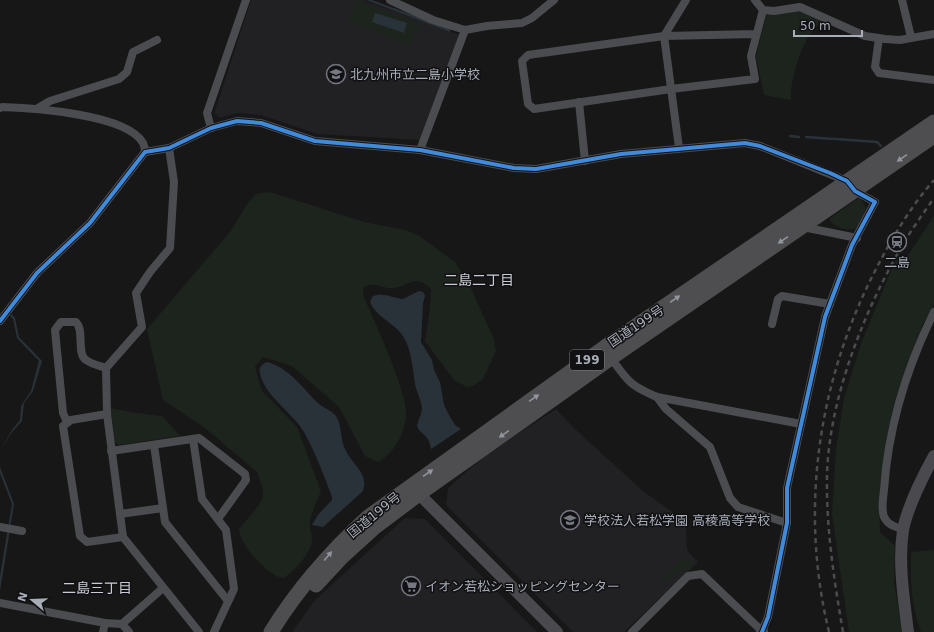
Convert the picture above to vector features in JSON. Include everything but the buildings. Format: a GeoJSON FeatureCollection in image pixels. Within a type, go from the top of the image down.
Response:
{"type":"FeatureCollection","features":[{"type":"Feature","properties":{"kind":"highway","name":"国道199号"},"geometry":{"type":"LineString","coordinates":[[271,632],[303,585],[335,548],[368,517],[416,489],[802,227],[851,186],[934,122]]}},
{"type":"Feature","properties":{"kind":"highway","name":"国道199号"},"geometry":{"type":"LineString","coordinates":[[281,632],[309,593],[342,557],[416,489],[605,347],[851,186],[934,136]]}},
{"type":"Feature","properties":{"kind":"street"},"geometry":{"type":"LineString","coordinates":[[212,128],[207,113],[246,0]]}},
{"type":"Feature","properties":{"kind":"street"},"geometry":{"type":"LineString","coordinates":[[390,0],[433,20],[465,30],[486,26],[522,23],[532,18],[554,0]]}},
{"type":"Feature","properties":{"kind":"street"},"geometry":{"type":"LineString","coordinates":[[679,148],[664,36],[686,0]]}},
{"type":"Feature","properties":{"kind":"street"},"geometry":{"type":"LineString","coordinates":[[755,0],[763,10],[774,11],[800,7],[865,36],[900,40],[934,34]]}},
{"type":"Feature","properties":{"kind":"street"},"geometry":{"type":"LineString","coordinates":[[902,0],[911,37]]}},
{"type":"Feature","properties":{"kind":"street"},"geometry":{"type":"LineString","coordinates":[[756,34],[664,36],[528,55],[522,61],[528,104],[534,109],[671,89],[755,79],[752,56],[756,34],[763,10]]}},
{"type":"Feature","properties":{"kind":"street"},"geometry":{"type":"LineString","coordinates":[[420,150],[465,30]]}},
{"type":"Feature","properties":{"kind":"street"},"geometry":{"type":"LineString","coordinates":[[879,38],[874,67],[879,73],[934,80]]}},
{"type":"Feature","properties":{"kind":"street"},"geometry":{"type":"LineString","coordinates":[[38,108],[57,99],[119,79],[127,72],[133,52],[157,40]]}},
{"type":"Feature","properties":{"kind":"street"},"geometry":{"type":"LineString","coordinates":[[579,102],[585,161]]}},
{"type":"Feature","properties":{"kind":"street"},"geometry":{"type":"LineString","coordinates":[[1,106],[38,108],[94,117],[129,130],[143,142],[145,152]]}},
{"type":"Feature","properties":{"kind":"street"},"geometry":{"type":"LineString","coordinates":[[0,321],[37,273],[90,223],[145,152],[169,148],[212,128],[237,121],[261,123],[315,141],[420,150],[514,168],[536,169],[679,148],[745,143],[760,146],[851,186],[875,202],[852,245],[825,317],[787,488],[787,523],[768,617],[762,632],[702,574],[688,576],[632,632]]}},
{"type":"Feature","properties":{"kind":"street"},"geometry":{"type":"LineString","coordinates":[[169,148],[174,182],[170,248],[150,272],[136,293],[142,327],[106,368],[107,414],[123,537],[199,632]]}},
{"type":"Feature","properties":{"kind":"street"},"geometry":{"type":"LineString","coordinates":[[802,227],[857,238]]}},
{"type":"Feature","properties":{"kind":"street"},"geometry":{"type":"LineString","coordinates":[[772,324],[778,299],[782,296],[830,304]]}},
{"type":"Feature","properties":{"kind":"street"},"geometry":{"type":"LineString","coordinates":[[903,529],[890,525],[884,516],[883,506],[886,464],[896,415],[908,374],[924,332],[934,312]]}},
{"type":"Feature","properties":{"kind":"street"},"geometry":{"type":"LineString","coordinates":[[67,422],[63,413],[55,330],[61,322],[76,322],[79,326],[82,356],[85,360],[106,368]]}},
{"type":"Feature","properties":{"kind":"street"},"geometry":{"type":"LineString","coordinates":[[611,358],[628,381],[637,389],[657,397],[801,424]]}},
{"type":"Feature","properties":{"kind":"street"},"geometry":{"type":"LineString","coordinates":[[657,397],[666,409],[710,447],[730,498],[738,507],[787,523]]}},
{"type":"Feature","properties":{"kind":"street"},"geometry":{"type":"LineString","coordinates":[[107,414],[71,420],[63,426],[80,536],[87,542],[123,537]]}},
{"type":"Feature","properties":{"kind":"street"},"geometry":{"type":"LineString","coordinates":[[111,451],[199,438],[244,474],[246,480],[218,519]]}},
{"type":"Feature","properties":{"kind":"street"},"geometry":{"type":"LineString","coordinates":[[193,439],[202,499],[226,530],[234,589],[214,632]]}},
{"type":"Feature","properties":{"kind":"street"},"geometry":{"type":"LineString","coordinates":[[154,445],[165,522],[228,601]]}},
{"type":"Feature","properties":{"kind":"street"},"geometry":{"type":"LineString","coordinates":[[908,632],[902,586],[903,529],[922,479],[934,456]]}},
{"type":"Feature","properties":{"kind":"street"},"geometry":{"type":"LineString","coordinates":[[416,489],[557,632]]}},
{"type":"Feature","properties":{"kind":"street"},"geometry":{"type":"LineString","coordinates":[[120,514],[163,508]]}},
{"type":"Feature","properties":{"kind":"street"},"geometry":{"type":"LineString","coordinates":[[0,527],[22,530]]}},
{"type":"Feature","properties":{"kind":"street"},"geometry":{"type":"LineString","coordinates":[[0,603],[104,623],[122,624],[163,588]]}},
{"type":"Feature","properties":{"kind":"street"},"geometry":{"type":"LineString","coordinates":[[103,632],[104,623]]}},
{"type":"Feature","properties":{"kind":"street"},"geometry":{"type":"LineString","coordinates":[[122,624],[129,632]]}},
{"type":"Feature","properties":{"kind":"shaded area","name":"北九州市立二島小学校"},"geometry":{"type":"Polygon","coordinates":[[[251,0],[363,0],[460,35],[420,140],[317,134],[261,115],[237,113],[220,118],[214,114],[251,0]]]}},
{"type":"Feature","properties":{"kind":"shaded area"},"geometry":{"type":"Polygon","coordinates":[[[356,0],[419,24],[411,45],[348,21],[356,0]]]}},
{"type":"Feature","properties":{"kind":"shaded area"},"geometry":{"type":"Polygon","coordinates":[[[366,0],[372,0],[451,29],[450,32],[366,0]]]}},
{"type":"Feature","properties":{"kind":"shaded area"},"geometry":{"type":"Polygon","coordinates":[[[800,10],[823,21],[809,35],[799,57],[795,68],[791,100],[764,95],[756,57],[766,15],[800,10]]]}},
{"type":"Feature","properties":{"kind":"shaded area"},"geometry":{"type":"Polygon","coordinates":[[[375,13],[407,23],[404,33],[372,22],[375,13]]]}},
{"type":"Feature","properties":{"kind":"shaded area"},"geometry":{"type":"Polygon","coordinates":[[[270,192],[364,222],[405,230],[418,235],[455,262],[468,282],[494,339],[496,351],[483,379],[473,386],[467,387],[454,380],[425,341],[431,289],[425,284],[416,281],[393,288],[376,285],[364,287],[363,295],[402,391],[406,416],[403,430],[397,443],[389,454],[378,462],[365,456],[339,407],[292,366],[263,357],[255,367],[262,391],[297,427],[321,491],[310,521],[312,539],[309,549],[297,567],[283,578],[270,572],[256,559],[249,551],[240,535],[239,529],[259,505],[263,497],[263,489],[257,472],[205,428],[163,400],[147,329],[230,232],[248,203],[256,194],[270,192]]]}},
{"type":"Feature","properties":{"kind":"shaded area"},"geometry":{"type":"Polygon","coordinates":[[[860,197],[866,209],[859,228],[851,230],[838,227],[831,222],[829,219],[860,197]]]}},
{"type":"Feature","properties":{"kind":"shaded area"},"geometry":{"type":"Polygon","coordinates":[[[934,216],[934,304],[922,326],[897,397],[889,425],[879,498],[880,532],[895,546],[894,583],[903,632],[849,632],[832,514],[836,450],[844,398],[862,341],[896,259],[903,263],[934,216]]]}},
{"type":"Feature","properties":{"kind":"shaded area"},"geometry":{"type":"Polygon","coordinates":[[[419,291],[423,292],[425,296],[423,303],[421,342],[432,360],[434,370],[440,382],[444,405],[455,425],[461,429],[431,449],[429,440],[417,426],[422,408],[416,388],[410,352],[400,332],[379,315],[372,307],[370,302],[373,296],[377,295],[385,295],[403,299],[419,291]]]}},
{"type":"Feature","properties":{"kind":"shaded area"},"geometry":{"type":"Polygon","coordinates":[[[12,314],[15,318],[19,337],[42,361],[33,391],[24,403],[22,421],[12,432],[0,451],[12,430],[20,420],[21,406],[31,391],[39,361],[17,338],[13,319],[10,316],[12,314]]]}},
{"type":"Feature","properties":{"kind":"shaded area"},"geometry":{"type":"Polygon","coordinates":[[[267,362],[283,369],[319,404],[336,416],[344,447],[364,480],[363,491],[323,527],[312,525],[318,515],[332,500],[332,497],[304,432],[272,396],[262,381],[260,368],[267,362]]]}},
{"type":"Feature","properties":{"kind":"shaded area"},"geometry":{"type":"Polygon","coordinates":[[[110,408],[162,416],[180,436],[119,445],[115,442],[110,408]]]}},
{"type":"Feature","properties":{"kind":"shaded area","name":"学校法人若松学園 高稜高等学校"},"geometry":{"type":"Polygon","coordinates":[[[556,409],[575,429],[643,491],[677,515],[686,527],[687,550],[698,562],[624,632],[573,632],[446,505],[448,488],[474,465],[487,454],[556,409]]]}},
{"type":"Feature","properties":{"kind":"shaded area"},"geometry":{"type":"Polygon","coordinates":[[[0,467],[14,504],[0,591],[0,576],[12,504],[0,473],[0,467]]]}},
{"type":"Feature","properties":{"kind":"shaded area","name":"イオン若松ショッピングセンター"},"geometry":{"type":"Polygon","coordinates":[[[405,518],[425,519],[537,632],[292,632],[315,600],[405,518]]]}},
{"type":"Feature","properties":{"kind":"shaded area"},"geometry":{"type":"Polygon","coordinates":[[[934,550],[934,632],[921,632],[915,612],[912,592],[911,552],[934,550]]]}},
{"type":"Feature","properties":{"kind":"shaded area"},"geometry":{"type":"Polygon","coordinates":[[[686,559],[692,565],[691,567],[686,567],[661,583],[660,581],[682,560],[686,559]]]}},
{"type":"Feature","properties":{"kind":"waterway"},"geometry":{"type":"LineString","coordinates":[[790,136],[799,137]]}},
{"type":"Feature","properties":{"kind":"waterway"},"geometry":{"type":"LineString","coordinates":[[806,137],[834,139]]}},
{"type":"Feature","properties":{"kind":"waterway"},"geometry":{"type":"LineString","coordinates":[[836,139],[877,142],[881,146]]}},
{"type":"Feature","properties":{"kind":"railway"},"geometry":{"type":"LineString","coordinates":[[829,632],[820,586],[816,539],[815,493],[820,446],[828,401],[840,356],[856,312],[876,269],[902,223],[934,180]]}},
{"type":"Feature","properties":{"kind":"railway"},"geometry":{"type":"LineString","coordinates":[[843,632],[829,534],[827,495],[829,446],[834,416],[851,356],[862,327],[888,271],[913,228],[934,198]]}},
{"type":"Feature","properties":{"kind":"cycle path"},"geometry":{"type":"LineString","coordinates":[[0,321],[37,273],[90,223],[145,152],[169,148],[211,128],[237,121],[261,123],[315,141],[420,150],[514,168],[536,169],[621,154],[745,143],[760,146],[830,173],[847,181],[855,191],[875,202],[852,245],[825,317],[787,488],[787,523],[768,617],[762,632]]}},
{"type":"Feature","properties":{"kind":"place","name":"北九州市立二島小学校"},"geometry":{"type":"Point","coordinates":[336,74]}},
{"type":"Feature","properties":{"kind":"place","name":"二島"},"geometry":{"type":"Point","coordinates":[897,242]}},
{"type":"Feature","properties":{"kind":"place","name":"学校法人若松学園 高稜高等学校"},"geometry":{"type":"Point","coordinates":[570,520]}},
{"type":"Feature","properties":{"kind":"place","name":"イオン若松ショッピングセンター"},"geometry":{"type":"Point","coordinates":[411,586]}},
{"type":"Feature","properties":{"kind":"district","name":"二島二丁目"},"geometry":{"type":"Point","coordinates":[479,280]}},
{"type":"Feature","properties":{"kind":"district","name":"二島三丁目"},"geometry":{"type":"Point","coordinates":[97,588]}}]}
